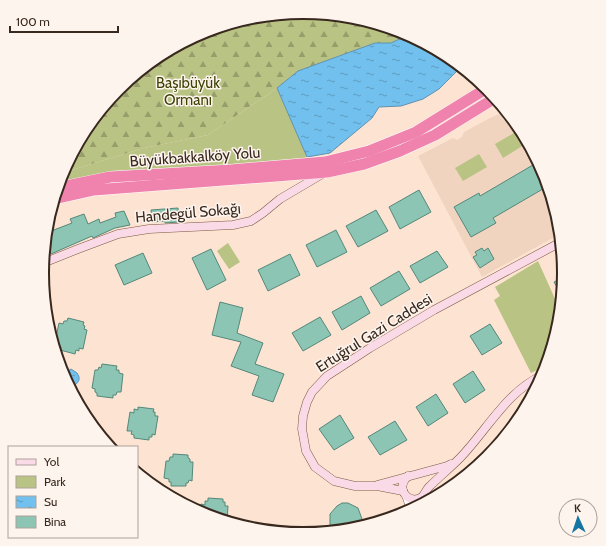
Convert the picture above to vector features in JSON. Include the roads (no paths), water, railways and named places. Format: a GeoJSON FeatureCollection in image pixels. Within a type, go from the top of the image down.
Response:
{"type":"FeatureCollection","features":[{"type":"Feature","properties":{"kind":"highway","name":"Büyükbakkalköy Yolu"},"geometry":{"type":"LineString","coordinates":[[64,187],[110,177],[231,170],[334,160],[368,151],[416,132],[481,92]]}},
{"type":"Feature","properties":{"kind":"highway","name":"Büyükbakkalköy Yolu"},"geometry":{"type":"LineString","coordinates":[[60,198],[94,190],[327,172],[364,164],[400,151],[435,135],[490,102]]}},
{"type":"Feature","properties":{"kind":"highway"},"geometry":{"type":"LineString","coordinates":[[327,172],[334,160]]}},
{"type":"Feature","properties":{"kind":"street","name":"Handegül Sokağı"},"geometry":{"type":"LineString","coordinates":[[50,260],[118,234],[150,229],[233,225],[251,221],[280,199],[327,172]]}},
{"type":"Feature","properties":{"kind":"street","name":"Ertuğrul Gazi Caddesi"},"geometry":{"type":"LineString","coordinates":[[404,493],[377,486],[355,486],[334,481],[315,467],[306,451],[302,430],[303,416],[312,392],[327,376],[370,348],[434,310],[555,245]]}},
{"type":"Feature","properties":{"kind":"street"},"geometry":{"type":"LineString","coordinates":[[404,493],[408,497],[415,499],[424,493],[460,458],[504,405],[522,388],[533,381]]}},
{"type":"Feature","properties":{"kind":"street","name":"Ertuğrul Gazi Caddesi"},"geometry":{"type":"LineString","coordinates":[[377,486],[447,466],[460,458]]}},
{"type":"Feature","properties":{"kind":"street"},"geometry":{"type":"LineString","coordinates":[[408,504],[404,493],[403,482],[412,476],[423,478],[425,482],[424,493],[421,498]]}},
{"type":"Feature","properties":{"kind":"water"},"geometry":{"type":"Polygon","coordinates":[[[401,38],[430,53],[457,71],[439,89],[423,99],[401,106],[379,107],[372,118],[330,153],[307,157],[277,88],[298,71],[375,43],[391,43],[401,38]]]}},
{"type":"Feature","properties":{"kind":"water"},"geometry":{"type":"Polygon","coordinates":[[[71,369],[79,376],[79,380],[75,385],[75,385],[68,371],[71,369]]]}},
{"type":"Feature","properties":{"kind":"park label","name":"Başıbüyük Ormanı"},"geometry":{"type":"Point","coordinates":[188,92]}}]}
